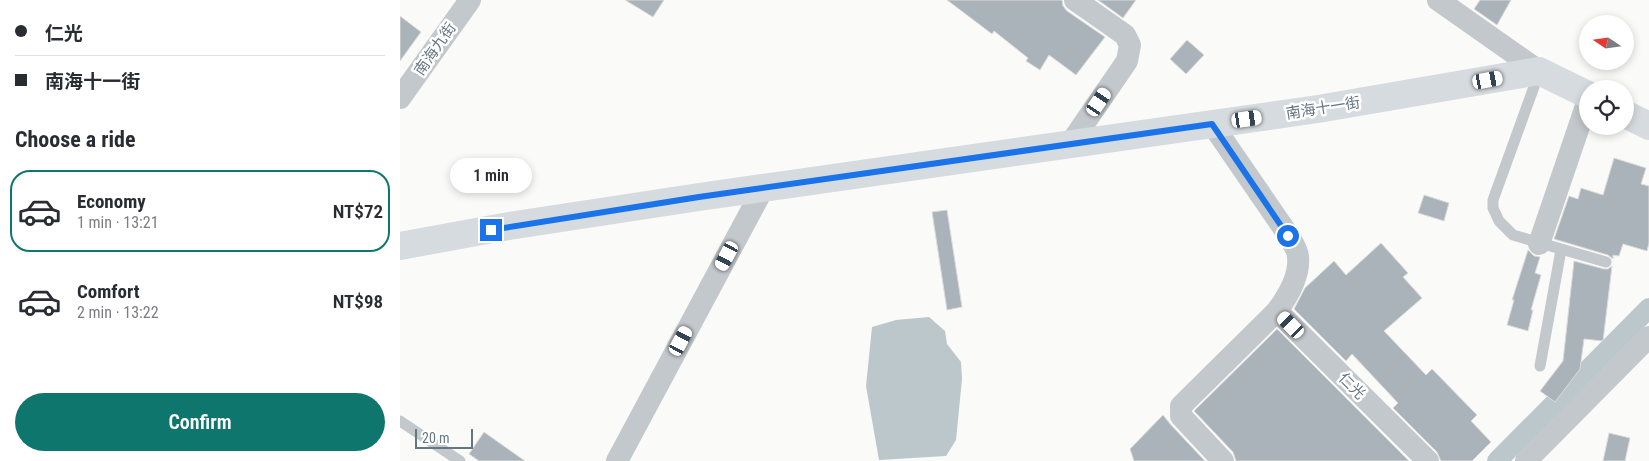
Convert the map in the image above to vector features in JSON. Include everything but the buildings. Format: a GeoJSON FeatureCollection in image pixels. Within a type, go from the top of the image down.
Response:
{"type":"FeatureCollection","features":[{"type":"Feature","properties":{"kind":"street","name":"南海九街"},"geometry":{"type":"LineString","coordinates":[[400,98],[470,0]]}},
{"type":"Feature","properties":{"kind":"street"},"geometry":{"type":"LineString","coordinates":[[1070,144],[1127,61],[1130,45],[1125,34],[1075,0]]}},
{"type":"Feature","properties":{"kind":"street"},"geometry":{"type":"LineString","coordinates":[[1438,0],[1539,72],[1579,90]]}},
{"type":"Feature","properties":{"kind":"street","name":"南海十一街"},"geometry":{"type":"LineString","coordinates":[[400,246],[509,226],[764,187],[1318,109],[1539,72]]}},
{"type":"Feature","properties":{"kind":"street"},"geometry":{"type":"LineString","coordinates":[[1634,118],[1649,126]]}},
{"type":"Feature","properties":{"kind":"street"},"geometry":{"type":"LineString","coordinates":[[1212,124],[1288,236],[1298,256],[1297,276],[1285,301],[1181,406],[1180,416],[1223,461]]}},
{"type":"Feature","properties":{"kind":"street"},"geometry":{"type":"LineString","coordinates":[[1539,244],[1579,126]]}},
{"type":"Feature","properties":{"kind":"street"},"geometry":{"type":"LineString","coordinates":[[617,461],[764,187]]}},
{"type":"Feature","properties":{"kind":"street","name":"仁光"},"geometry":{"type":"LineString","coordinates":[[1277,311],[1428,461]]}},
{"type":"Feature","properties":{"kind":"street"},"geometry":{"type":"LineString","coordinates":[[1526,461],[1649,337]]}},
{"type":"Feature","properties":{"kind":"lane"},"geometry":{"type":"LineString","coordinates":[[1539,72],[1493,200],[1493,208],[1500,221],[1513,235],[1606,262]]}},
{"type":"Feature","properties":{"kind":"lane"},"geometry":{"type":"LineString","coordinates":[[1540,366],[1561,250]]}},
{"type":"Feature","properties":{"kind":"lane"},"geometry":{"type":"LineString","coordinates":[[400,421],[446,457],[460,461]]}},
{"type":"Feature","properties":{"kind":"shaded area"},"geometry":{"type":"Polygon","coordinates":[[[929,317],[945,331],[947,344],[961,362],[962,379],[956,440],[946,456],[879,460],[866,386],[872,327],[896,320],[929,317]]]}},
{"type":"Feature","properties":{"kind":"waterway"},"geometry":{"type":"LineString","coordinates":[[1497,461],[1649,308]]}},
{"type":"Feature","properties":{"kind":"route"},"geometry":{"type":"LineString","coordinates":[[491,230],[699,197],[1212,124],[1288,236]]}}]}
